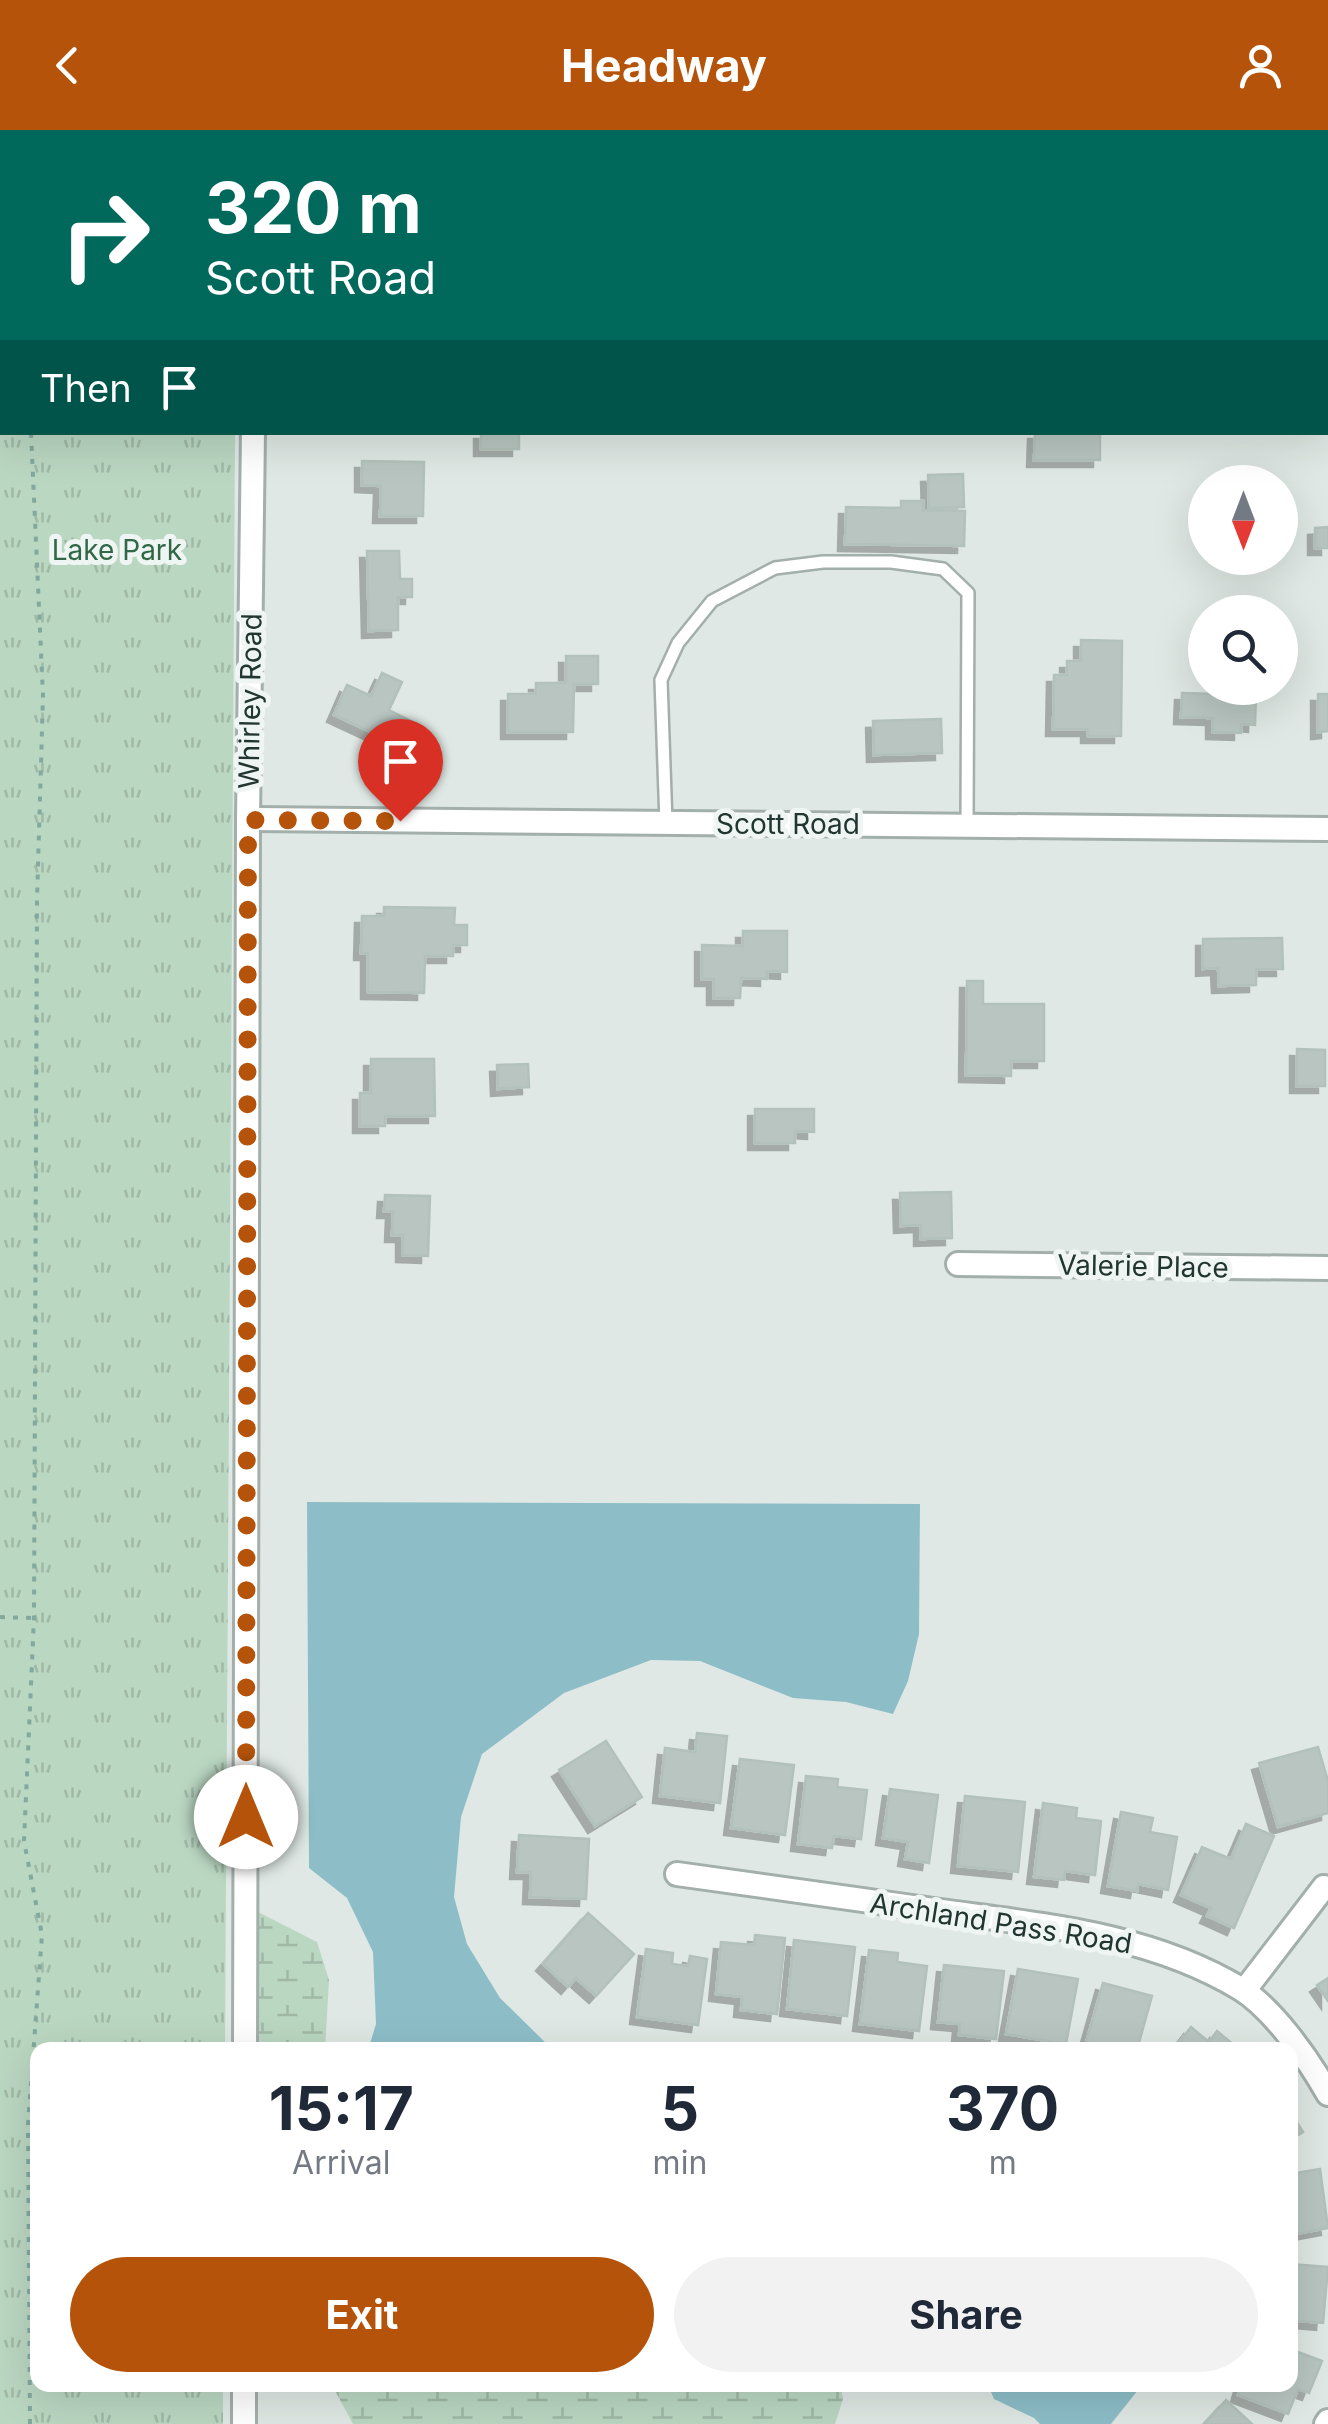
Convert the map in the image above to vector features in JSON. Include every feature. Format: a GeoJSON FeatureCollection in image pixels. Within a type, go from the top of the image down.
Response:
{"type":"FeatureCollection","features":[{"type":"Feature","properties":{"kind":"street","name":"Whirley Road"},"geometry":{"type":"LineString","coordinates":[[245,2042],[248,820],[253,435]]}},
{"type":"Feature","properties":{"kind":"street","name":"Scott Road"},"geometry":{"type":"LineString","coordinates":[[248,820],[1328,828]]}},
{"type":"Feature","properties":{"kind":"street","name":"Valerie Place"},"geometry":{"type":"LineString","coordinates":[[958,1264],[1328,1268]]}},
{"type":"Feature","properties":{"kind":"street","name":"Archland Pass Road"},"geometry":{"type":"LineString","coordinates":[[678,1874],[1082,1931],[1150,1948],[1244,1992],[1291,2042]]}},
{"type":"Feature","properties":{"kind":"street"},"geometry":{"type":"LineString","coordinates":[[1244,1992],[1324,1887]]}},
{"type":"Feature","properties":{"kind":"street","name":"Archland Pass Road"},"geometry":{"type":"LineString","coordinates":[[1298,2049],[1328,2094]]}},
{"type":"Feature","properties":{"kind":"street"},"geometry":{"type":"LineString","coordinates":[[244,2392],[244,2424]]}},
{"type":"Feature","properties":{"kind":"lane"},"geometry":{"type":"LineString","coordinates":[[666,823],[661,680],[678,643],[712,601],[775,568],[823,562],[891,562],[943,569],[968,593],[967,826]]}},
{"type":"Feature","properties":{"kind":"path"},"geometry":{"type":"LineString","coordinates":[[32,435],[43,696],[36,900],[34,1618],[24,1841],[42,1935],[34,2042]]}},
{"type":"Feature","properties":{"kind":"path"},"geometry":{"type":"LineString","coordinates":[[0,1617],[34,1618]]}},
{"type":"Feature","properties":{"kind":"path"},"geometry":{"type":"LineString","coordinates":[[30,2097],[30,2424]]}},
{"type":"Feature","properties":{"kind":"green space","name":"Lake Park"},"geometry":{"type":"Polygon","coordinates":[[[0,435],[235,435],[225,2042],[30,2042],[30,2392],[223,2392],[223,2424],[0,2424],[0,435]]]}},
{"type":"Feature","properties":{"kind":"green space"},"geometry":{"type":"Polygon","coordinates":[[[256,1911],[317,1942],[329,1980],[325,2042],[256,2042],[256,1911]]]}},
{"type":"Feature","properties":{"kind":"green space"},"geometry":{"type":"Polygon","coordinates":[[[336,2392],[842,2392],[843,2399],[835,2424],[353,2424],[336,2392]]]}},
{"type":"Feature","properties":{"kind":"water"},"geometry":{"type":"Polygon","coordinates":[[[307,1502],[920,1504],[919,1634],[908,1681],[893,1714],[846,1702],[793,1698],[700,1661],[651,1660],[564,1693],[482,1754],[461,1817],[454,1897],[467,1944],[500,1998],[545,2042],[370,2042],[376,2024],[373,1952],[347,1898],[309,1868],[307,1502]]]}},
{"type":"Feature","properties":{"kind":"water"},"geometry":{"type":"Polygon","coordinates":[[[991,2392],[1136,2392],[1111,2424],[1040,2424],[994,2399],[991,2392]]]}},
{"type":"Feature","properties":{"kind":"building"},"geometry":{"type":"Polygon","coordinates":[[[481,435],[519,435],[519,449],[481,449],[481,435]]]}},
{"type":"Feature","properties":{"kind":"building"},"geometry":{"type":"Polygon","coordinates":[[[1035,435],[1100,435],[1100,460],[1034,460],[1035,435]]]}},
{"type":"Feature","properties":{"kind":"building"},"geometry":{"type":"Polygon","coordinates":[[[362,461],[424,462],[423,516],[380,516],[381,486],[362,485],[362,461]]]}},
{"type":"Feature","properties":{"kind":"building"},"geometry":{"type":"Polygon","coordinates":[[[963,474],[964,507],[929,508],[928,475],[963,474]]]}},
{"type":"Feature","properties":{"kind":"building"},"geometry":{"type":"Polygon","coordinates":[[[901,501],[923,501],[923,510],[965,511],[964,546],[845,544],[846,507],[901,508],[901,501]]]}},
{"type":"Feature","properties":{"kind":"building"},"geometry":{"type":"Polygon","coordinates":[[[1328,527],[1328,548],[1315,548],[1315,528],[1328,527]]]}},
{"type":"Feature","properties":{"kind":"building"},"geometry":{"type":"Polygon","coordinates":[[[367,551],[399,551],[400,579],[412,579],[412,597],[398,597],[398,630],[369,631],[367,551]]]}},
{"type":"Feature","properties":{"kind":"building"},"geometry":{"type":"Polygon","coordinates":[[[1081,640],[1122,641],[1121,736],[1088,736],[1088,729],[1053,729],[1054,675],[1067,675],[1067,661],[1081,661],[1081,640]]]}},
{"type":"Feature","properties":{"kind":"building"},"geometry":{"type":"Polygon","coordinates":[[[566,656],[598,656],[598,684],[574,684],[573,732],[508,732],[508,694],[536,694],[536,683],[566,683],[566,656]]]}},
{"type":"Feature","properties":{"kind":"building"},"geometry":{"type":"Polygon","coordinates":[[[382,673],[402,682],[389,710],[413,722],[401,746],[334,715],[347,685],[371,696],[382,673]]]}},
{"type":"Feature","properties":{"kind":"building"},"geometry":{"type":"Polygon","coordinates":[[[1182,693],[1188,693],[1188,705],[1256,705],[1255,725],[1241,724],[1241,733],[1213,732],[1213,718],[1181,717],[1182,693]]]}},
{"type":"Feature","properties":{"kind":"building"},"geometry":{"type":"Polygon","coordinates":[[[1318,694],[1328,694],[1328,731],[1318,732],[1318,694]]]}},
{"type":"Feature","properties":{"kind":"building"},"geometry":{"type":"Polygon","coordinates":[[[941,719],[942,753],[874,755],[873,721],[941,719]]]}},
{"type":"Feature","properties":{"kind":"building"},"geometry":{"type":"Polygon","coordinates":[[[384,907],[455,908],[454,925],[467,925],[467,945],[453,945],[453,956],[425,956],[424,993],[368,992],[368,953],[361,953],[362,916],[384,916],[384,907]]]}},
{"type":"Feature","properties":{"kind":"building"},"geometry":{"type":"Polygon","coordinates":[[[743,931],[787,931],[787,972],[767,971],[767,979],[741,978],[740,998],[714,998],[714,979],[702,979],[702,945],[743,946],[743,931]]]}},
{"type":"Feature","properties":{"kind":"building"},"geometry":{"type":"Polygon","coordinates":[[[1282,938],[1283,969],[1256,969],[1256,985],[1219,986],[1218,968],[1203,969],[1203,939],[1282,938]]]}},
{"type":"Feature","properties":{"kind":"building"},"geometry":{"type":"Polygon","coordinates":[[[967,981],[983,981],[983,1004],[1044,1004],[1044,1061],[1011,1061],[1011,1076],[966,1075],[967,981]]]}},
{"type":"Feature","properties":{"kind":"building"},"geometry":{"type":"Polygon","coordinates":[[[1297,1049],[1325,1050],[1325,1086],[1297,1086],[1297,1049]]]}},
{"type":"Feature","properties":{"kind":"building"},"geometry":{"type":"Polygon","coordinates":[[[371,1059],[434,1059],[435,1116],[385,1116],[385,1126],[360,1126],[360,1093],[371,1093],[371,1059]]]}},
{"type":"Feature","properties":{"kind":"building"},"geometry":{"type":"Polygon","coordinates":[[[528,1064],[529,1087],[498,1089],[497,1065],[528,1064]]]}},
{"type":"Feature","properties":{"kind":"building"},"geometry":{"type":"Polygon","coordinates":[[[755,1109],[814,1109],[814,1132],[795,1131],[795,1143],[755,1143],[755,1109]]]}},
{"type":"Feature","properties":{"kind":"building"},"geometry":{"type":"Polygon","coordinates":[[[951,1192],[952,1238],[921,1239],[921,1225],[901,1226],[900,1193],[951,1192]]]}},
{"type":"Feature","properties":{"kind":"building"},"geometry":{"type":"Polygon","coordinates":[[[385,1195],[430,1196],[428,1256],[403,1255],[403,1235],[392,1235],[393,1211],[384,1211],[385,1195]]]}},
{"type":"Feature","properties":{"kind":"building"},"geometry":{"type":"Polygon","coordinates":[[[697,1733],[727,1736],[720,1803],[660,1796],[665,1748],[695,1752],[697,1733]]]}},
{"type":"Feature","properties":{"kind":"building"},"geometry":{"type":"Polygon","coordinates":[[[606,1741],[642,1797],[595,1826],[559,1770],[606,1741]]]}},
{"type":"Feature","properties":{"kind":"building"},"geometry":{"type":"Polygon","coordinates":[[[1318,1747],[1328,1781],[1328,1813],[1278,1827],[1259,1763],[1318,1747]]]}},
{"type":"Feature","properties":{"kind":"building"},"geometry":{"type":"Polygon","coordinates":[[[740,1759],[794,1765],[785,1835],[731,1828],[740,1759]]]}},
{"type":"Feature","properties":{"kind":"building"},"geometry":{"type":"Polygon","coordinates":[[[806,1776],[838,1779],[837,1787],[867,1790],[861,1839],[834,1836],[832,1848],[798,1844],[806,1776]]]}},
{"type":"Feature","properties":{"kind":"building"},"geometry":{"type":"Polygon","coordinates":[[[890,1789],[938,1795],[929,1863],[905,1859],[908,1842],[883,1838],[890,1789]]]}},
{"type":"Feature","properties":{"kind":"building"},"geometry":{"type":"Polygon","coordinates":[[[965,1796],[1025,1802],[1018,1872],[958,1866],[965,1796]]]}},
{"type":"Feature","properties":{"kind":"building"},"geometry":{"type":"Polygon","coordinates":[[[1043,1803],[1077,1808],[1076,1818],[1101,1821],[1095,1875],[1065,1871],[1064,1880],[1034,1877],[1043,1803]]]}},
{"type":"Feature","properties":{"kind":"building"},"geometry":{"type":"Polygon","coordinates":[[[1121,1812],[1153,1818],[1150,1832],[1177,1837],[1168,1890],[1138,1884],[1137,1891],[1108,1886],[1121,1812]]]}},
{"type":"Feature","properties":{"kind":"building"},"geometry":{"type":"Polygon","coordinates":[[[1246,1824],[1274,1836],[1234,1928],[1207,1916],[1211,1908],[1181,1895],[1202,1847],[1231,1859],[1246,1824]]]}},
{"type":"Feature","properties":{"kind":"building"},"geometry":{"type":"Polygon","coordinates":[[[519,1835],[589,1839],[586,1899],[530,1897],[531,1872],[517,1872],[519,1835]]]}},
{"type":"Feature","properties":{"kind":"building"},"geometry":{"type":"Polygon","coordinates":[[[588,1913],[634,1954],[596,1996],[576,1978],[568,1987],[543,1964],[588,1913]]]}},
{"type":"Feature","properties":{"kind":"building"},"geometry":{"type":"Polygon","coordinates":[[[755,1935],[785,1938],[777,2014],[741,2010],[742,1997],[716,1994],[721,1942],[754,1945],[755,1935]]]}},
{"type":"Feature","properties":{"kind":"building"},"geometry":{"type":"Polygon","coordinates":[[[794,1940],[855,1947],[847,2016],[787,2009],[794,1940]]]}},
{"type":"Feature","properties":{"kind":"building"},"geometry":{"type":"Polygon","coordinates":[[[646,1949],[673,1953],[672,1964],[688,1966],[690,1956],[707,1959],[698,2025],[637,2017],[646,1949]]]}},
{"type":"Feature","properties":{"kind":"building"},"geometry":{"type":"Polygon","coordinates":[[[869,1950],[898,1953],[897,1962],[927,1966],[919,2031],[860,2024],[869,1950]]]}},
{"type":"Feature","properties":{"kind":"building"},"geometry":{"type":"Polygon","coordinates":[[[944,1965],[1004,1971],[996,2039],[959,2035],[960,2024],[938,2022],[944,1965]]]}},
{"type":"Feature","properties":{"kind":"building"},"geometry":{"type":"Polygon","coordinates":[[[1018,1969],[1078,1979],[1066,2042],[1006,2034],[1018,1969]]]}},
{"type":"Feature","properties":{"kind":"building"},"geometry":{"type":"Polygon","coordinates":[[[1328,1978],[1328,2001],[1317,1985],[1328,1978]]]}},
{"type":"Feature","properties":{"kind":"building"},"geometry":{"type":"Polygon","coordinates":[[[1103,1983],[1152,1996],[1139,2042],[1086,2042],[1103,1983]]]}},
{"type":"Feature","properties":{"kind":"building"},"geometry":{"type":"Polygon","coordinates":[[[1191,2027],[1209,2042],[1179,2042],[1191,2027]]]}},
{"type":"Feature","properties":{"kind":"building"},"geometry":{"type":"Polygon","coordinates":[[[1217,2031],[1230,2042],[1209,2042],[1217,2031]]]}},
{"type":"Feature","properties":{"kind":"building"},"geometry":{"type":"Polygon","coordinates":[[[1320,2169],[1328,2228],[1298,2234],[1298,2173],[1320,2169]]]}},
{"type":"Feature","properties":{"kind":"building"},"geometry":{"type":"Polygon","coordinates":[[[1298,2265],[1328,2267],[1323,2323],[1298,2321],[1298,2265]]]}},
{"type":"Feature","properties":{"kind":"building"},"geometry":{"type":"Polygon","coordinates":[[[1298,2352],[1322,2361],[1309,2393],[1298,2389],[1298,2352]]]}},
{"type":"Feature","properties":{"kind":"building"},"geometry":{"type":"Polygon","coordinates":[[[1239,2392],[1297,2392],[1288,2414],[1238,2395],[1239,2392]]]}},
{"type":"Feature","properties":{"kind":"building"},"geometry":{"type":"Polygon","coordinates":[[[1226,2400],[1252,2424],[1204,2424],[1226,2400]]]}},
{"type":"Feature","properties":{"kind":"route"},"geometry":{"type":"LineString","coordinates":[[246,1817],[248,820],[400,821]]}}]}
